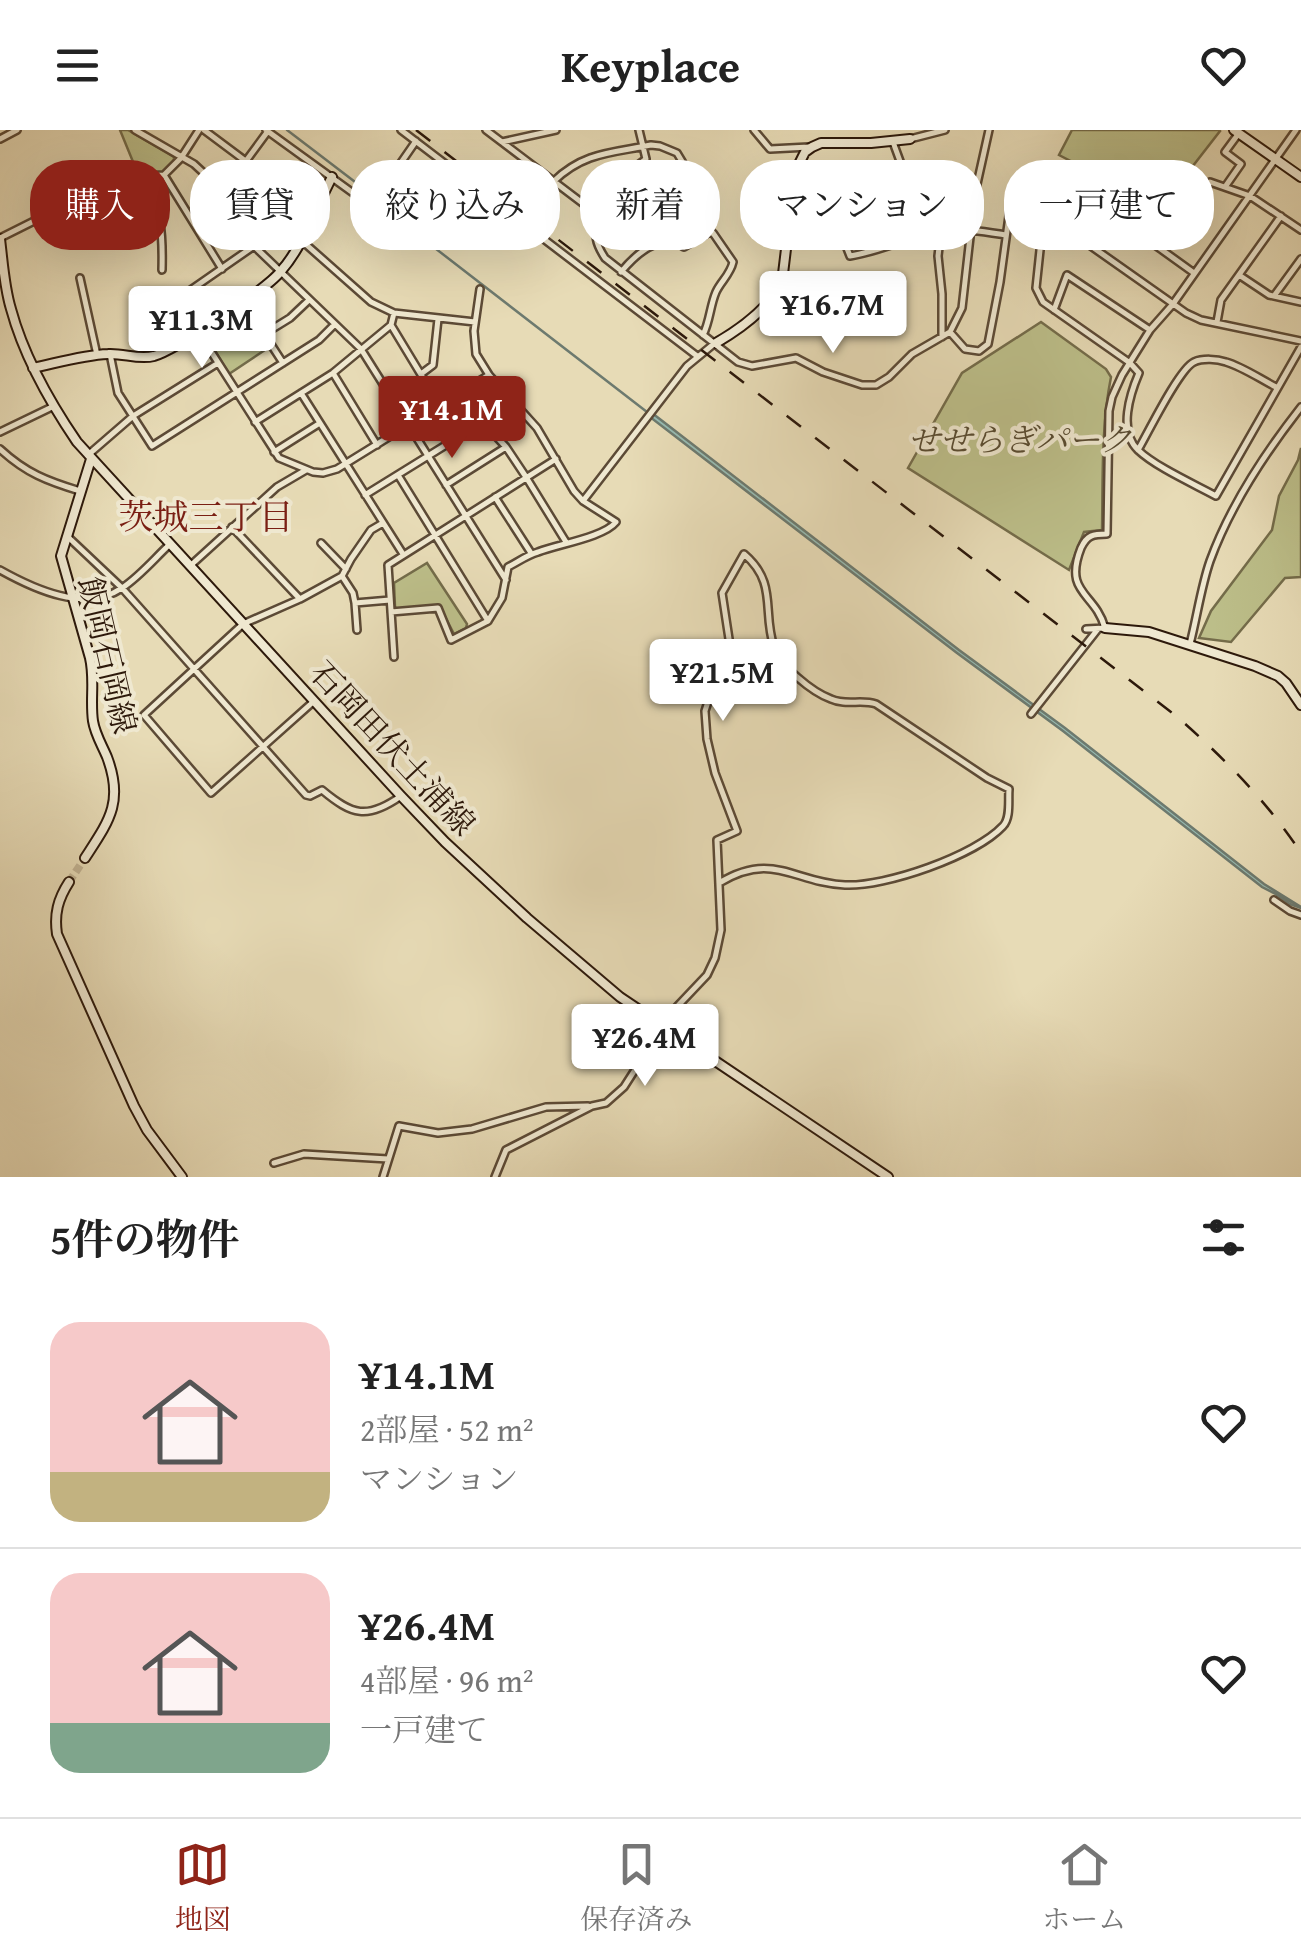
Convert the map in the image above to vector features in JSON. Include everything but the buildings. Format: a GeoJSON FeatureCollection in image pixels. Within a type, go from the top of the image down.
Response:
{"type":"FeatureCollection","features":[{"type":"Feature","properties":{"kind":"main road"},"geometry":{"type":"LineString","coordinates":[[1236,132],[1301,177]]}},
{"type":"Feature","properties":{"kind":"main road"},"geometry":{"type":"LineString","coordinates":[[716,343],[760,310],[782,282],[796,170],[805,152],[821,143],[910,139]]}},
{"type":"Feature","properties":{"kind":"main road"},"geometry":{"type":"LineString","coordinates":[[330,181],[332,177]]}},
{"type":"Feature","properties":{"kind":"main road","name":"石岡田伏土浦線"},"geometry":{"type":"LineString","coordinates":[[0,239],[5,307],[54,406],[89,457],[401,796],[526,918],[600,981],[888,1177]]}},
{"type":"Feature","properties":{"kind":"main road"},"geometry":{"type":"LineString","coordinates":[[33,368],[96,355],[156,355],[263,288],[282,272],[295,250]]}},
{"type":"Feature","properties":{"kind":"main road","name":"飯岡石岡線"},"geometry":{"type":"LineString","coordinates":[[84,858],[112,810],[115,785],[94,722],[93,671],[61,556],[89,457]]}},
{"type":"Feature","properties":{"kind":"main road"},"geometry":{"type":"LineString","coordinates":[[1102,628],[1149,632],[1278,676],[1301,705]]}},
{"type":"Feature","properties":{"kind":"main road"},"geometry":{"type":"LineString","coordinates":[[69,882],[57,904],[58,934],[134,1106],[182,1177]]}},
{"type":"Feature","properties":{"kind":"street"},"geometry":{"type":"LineString","coordinates":[[0,139],[17,130]]}},
{"type":"Feature","properties":{"kind":"street"},"geometry":{"type":"LineString","coordinates":[[135,130],[190,162]]}},
{"type":"Feature","properties":{"kind":"street"},"geometry":{"type":"LineString","coordinates":[[170,169],[202,130],[245,160]]}},
{"type":"Feature","properties":{"kind":"street"},"geometry":{"type":"LineString","coordinates":[[401,130],[697,356]]}},
{"type":"Feature","properties":{"kind":"street"},"geometry":{"type":"LineString","coordinates":[[486,130],[526,160]]}},
{"type":"Feature","properties":{"kind":"street"},"geometry":{"type":"LineString","coordinates":[[502,142],[556,130]]}},
{"type":"Feature","properties":{"kind":"street"},"geometry":{"type":"LineString","coordinates":[[640,130],[645,160]]}},
{"type":"Feature","properties":{"kind":"street"},"geometry":{"type":"LineString","coordinates":[[754,130],[770,148],[812,147]]}},
{"type":"Feature","properties":{"kind":"street"},"geometry":{"type":"LineString","coordinates":[[910,139],[945,130]]}},
{"type":"Feature","properties":{"kind":"street"},"geometry":{"type":"LineString","coordinates":[[983,160],[989,130]]}},
{"type":"Feature","properties":{"kind":"street"},"geometry":{"type":"LineString","coordinates":[[247,160],[267,131],[371,206],[416,142]]}},
{"type":"Feature","properties":{"kind":"street"},"geometry":{"type":"LineString","coordinates":[[1032,713],[1102,628],[1102,617],[1077,584],[1075,568],[1087,538],[1106,534],[1110,411],[1116,386],[1150,330],[1173,304],[1295,131]]}},
{"type":"Feature","properties":{"kind":"street"},"geometry":{"type":"LineString","coordinates":[[1225,187],[1241,164],[1225,152],[1236,132]]}},
{"type":"Feature","properties":{"kind":"street"},"geometry":{"type":"LineString","coordinates":[[893,142],[900,160]]}},
{"type":"Feature","properties":{"kind":"street"},"geometry":{"type":"LineString","coordinates":[[560,175],[587,158],[644,146],[670,149],[680,160]]}},
{"type":"Feature","properties":{"kind":"street"},"geometry":{"type":"LineString","coordinates":[[1214,183],[1250,196],[1301,230]]}},
{"type":"Feature","properties":{"kind":"street"},"geometry":{"type":"LineString","coordinates":[[170,185],[222,269]]}},
{"type":"Feature","properties":{"kind":"street"},"geometry":{"type":"LineString","coordinates":[[560,186],[580,202]]}},
{"type":"Feature","properties":{"kind":"street"},"geometry":{"type":"LineString","coordinates":[[1217,322],[1221,300],[1282,216]]}},
{"type":"Feature","properties":{"kind":"street"},"geometry":{"type":"LineString","coordinates":[[0,239],[30,224]]}},
{"type":"Feature","properties":{"kind":"street"},"geometry":{"type":"LineString","coordinates":[[620,272],[646,247],[663,242],[676,242],[684,247],[713,233],[733,262],[714,296],[704,334]]}},
{"type":"Feature","properties":{"kind":"street"},"geometry":{"type":"LineString","coordinates":[[162,270],[163,250]]}},
{"type":"Feature","properties":{"kind":"street"},"geometry":{"type":"LineString","coordinates":[[248,250],[182,296],[180,303],[274,452],[285,461],[323,473],[346,464],[489,375]]}},
{"type":"Feature","properties":{"kind":"street"},"geometry":{"type":"LineString","coordinates":[[258,250],[361,349],[506,580]]}},
{"type":"Feature","properties":{"kind":"street"},"geometry":{"type":"LineString","coordinates":[[312,250],[371,302],[394,313],[474,322]]}},
{"type":"Feature","properties":{"kind":"street"},"geometry":{"type":"LineString","coordinates":[[600,250],[620,272],[738,362],[752,366],[796,358],[862,385],[876,384],[888,377],[912,354],[950,332],[962,308],[969,250]]}},
{"type":"Feature","properties":{"kind":"street"},"geometry":{"type":"LineString","coordinates":[[847,250],[850,256],[880,250]]}},
{"type":"Feature","properties":{"kind":"street"},"geometry":{"type":"LineString","coordinates":[[939,250],[942,337]]}},
{"type":"Feature","properties":{"kind":"street"},"geometry":{"type":"LineString","coordinates":[[950,332],[965,350],[979,351],[988,344],[1004,250]]}},
{"type":"Feature","properties":{"kind":"street"},"geometry":{"type":"LineString","coordinates":[[1041,250],[1036,288],[1042,302],[1139,373],[1129,400],[1128,417],[1131,438],[1138,450],[1216,496],[1301,344],[1201,320],[1096,250]]}},
{"type":"Feature","properties":{"kind":"street"},"geometry":{"type":"LineString","coordinates":[[1162,250],[1194,272]]}},
{"type":"Feature","properties":{"kind":"street"},"geometry":{"type":"LineString","coordinates":[[1274,296],[1301,259]]}},
{"type":"Feature","properties":{"kind":"street"},"geometry":{"type":"LineString","coordinates":[[1054,310],[1067,275],[1150,330]]}},
{"type":"Feature","properties":{"kind":"street"},"geometry":{"type":"LineString","coordinates":[[1239,275],[1269,296],[1301,302]]}},
{"type":"Feature","properties":{"kind":"street"},"geometry":{"type":"LineString","coordinates":[[80,278],[96,355]]}},
{"type":"Feature","properties":{"kind":"street"},"geometry":{"type":"LineString","coordinates":[[391,612],[438,608],[451,640],[488,621],[502,598],[508,568],[532,554],[598,535],[616,522],[574,492],[536,428],[489,375],[476,354],[474,322],[480,289]]}},
{"type":"Feature","properties":{"kind":"street"},"geometry":{"type":"LineString","coordinates":[[264,334],[290,318],[310,299]]}},
{"type":"Feature","properties":{"kind":"street"},"geometry":{"type":"LineString","coordinates":[[243,301],[283,363]]}},
{"type":"Feature","properties":{"kind":"street"},"geometry":{"type":"LineString","coordinates":[[255,422],[332,373],[391,325],[394,313]]}},
{"type":"Feature","properties":{"kind":"street"},"geometry":{"type":"LineString","coordinates":[[421,374],[433,365],[438,319]]}},
{"type":"Feature","properties":{"kind":"street"},"geometry":{"type":"LineString","coordinates":[[110,354],[118,393],[152,446],[319,340],[335,324]]}},
{"type":"Feature","properties":{"kind":"street"},"geometry":{"type":"LineString","coordinates":[[391,325],[440,406]]}},
{"type":"Feature","properties":{"kind":"street"},"geometry":{"type":"LineString","coordinates":[[583,501],[697,356],[716,343]]}},
{"type":"Feature","properties":{"kind":"street"},"geometry":{"type":"LineString","coordinates":[[1138,450],[1192,363],[1222,360],[1276,387]]}},
{"type":"Feature","properties":{"kind":"street"},"geometry":{"type":"LineString","coordinates":[[89,457],[134,416],[218,363]]}},
{"type":"Feature","properties":{"kind":"street"},"geometry":{"type":"LineString","coordinates":[[332,373],[377,445]]}},
{"type":"Feature","properties":{"kind":"street"},"geometry":{"type":"LineString","coordinates":[[465,390],[566,542]]}},
{"type":"Feature","properties":{"kind":"street"},"geometry":{"type":"LineString","coordinates":[[301,393],[402,554]]}},
{"type":"Feature","properties":{"kind":"street"},"geometry":{"type":"LineString","coordinates":[[0,432],[54,406]]}},
{"type":"Feature","properties":{"kind":"street"},"geometry":{"type":"LineString","coordinates":[[1190,644],[1219,538],[1253,476],[1301,408]]}},
{"type":"Feature","properties":{"kind":"street"},"geometry":{"type":"LineString","coordinates":[[365,495],[483,422]]}},
{"type":"Feature","properties":{"kind":"street"},"geometry":{"type":"LineString","coordinates":[[274,452],[320,423]]}},
{"type":"Feature","properties":{"kind":"street"},"geometry":{"type":"LineString","coordinates":[[446,484],[506,447]]}},
{"type":"Feature","properties":{"kind":"street"},"geometry":{"type":"LineString","coordinates":[[0,449],[42,480],[81,492]]}},
{"type":"Feature","properties":{"kind":"street"},"geometry":{"type":"LineString","coordinates":[[394,657],[388,565],[556,458]]}},
{"type":"Feature","properties":{"kind":"street"},"geometry":{"type":"LineString","coordinates":[[190,566],[277,488],[306,470]]}},
{"type":"Feature","properties":{"kind":"street"},"geometry":{"type":"LineString","coordinates":[[398,475],[488,621]]}},
{"type":"Feature","properties":{"kind":"street"},"geometry":{"type":"LineString","coordinates":[[495,496],[532,554]]}},
{"type":"Feature","properties":{"kind":"street"},"geometry":{"type":"LineString","coordinates":[[313,701],[211,793],[144,714],[243,624],[300,599],[344,572],[371,530],[382,523]]}},
{"type":"Feature","properties":{"kind":"street"},"geometry":{"type":"LineString","coordinates":[[232,527],[300,599]]}},
{"type":"Feature","properties":{"kind":"street"},"geometry":{"type":"LineString","coordinates":[[66,535],[122,588],[306,795],[322,790],[339,804],[362,812],[376,812],[401,796]]}},
{"type":"Feature","properties":{"kind":"street"},"geometry":{"type":"LineString","coordinates":[[321,542],[344,572],[354,593],[357,630]]}},
{"type":"Feature","properties":{"kind":"street"},"geometry":{"type":"LineString","coordinates":[[0,570],[72,599],[103,597],[122,588],[170,544]]}},
{"type":"Feature","properties":{"kind":"street"},"geometry":{"type":"LineString","coordinates":[[494,1177],[506,1150],[606,1102],[624,1087],[672,1012],[708,975],[716,958],[721,930],[716,840],[737,831],[715,773],[704,711],[731,652],[722,592],[744,554],[756,564],[768,590],[775,650],[806,685],[831,700],[876,704],[1009,789],[1008,818],[981,842],[940,864],[884,880],[850,886],[768,868],[749,868],[719,882]]}},
{"type":"Feature","properties":{"kind":"street"},"geometry":{"type":"LineString","coordinates":[[356,603],[390,600]]}},
{"type":"Feature","properties":{"kind":"street"},"geometry":{"type":"LineString","coordinates":[[1086,629],[1102,628]]}},
{"type":"Feature","properties":{"kind":"street"},"geometry":{"type":"LineString","coordinates":[[1274,900],[1301,915]]}},
{"type":"Feature","properties":{"kind":"street"},"geometry":{"type":"LineString","coordinates":[[382,1177],[400,1126],[438,1133],[472,1130],[546,1107],[592,1106]]}},
{"type":"Feature","properties":{"kind":"street"},"geometry":{"type":"LineString","coordinates":[[274,1163],[304,1154],[388,1159]]}},
{"type":"Feature","properties":{"kind":"green space"},"geometry":{"type":"Polygon","coordinates":[[[120,130],[128,130],[174,157],[170,165],[170,160],[132,160],[120,130]]]}},
{"type":"Feature","properties":{"kind":"green space"},"geometry":{"type":"Polygon","coordinates":[[[1072,130],[1220,131],[1197,160],[1069,160],[1059,155],[1072,130]]]}},
{"type":"Feature","properties":{"kind":"green space"},"geometry":{"type":"Polygon","coordinates":[[[251,322],[268,348],[229,374],[212,346],[251,322]]]}},
{"type":"Feature","properties":{"kind":"green space","name":"せせらぎパーク"},"geometry":{"type":"Polygon","coordinates":[[[1041,322],[1106,369],[1111,377],[1104,434],[1102,530],[1084,532],[1069,570],[908,468],[962,373],[1041,322]]]}},
{"type":"Feature","properties":{"kind":"green space"},"geometry":{"type":"Polygon","coordinates":[[[1301,448],[1301,577],[1285,578],[1231,642],[1199,638],[1211,611],[1272,530],[1279,496],[1301,448]]]}},
{"type":"Feature","properties":{"kind":"green space"},"geometry":{"type":"Polygon","coordinates":[[[427,563],[467,624],[454,634],[439,605],[395,607],[394,583],[427,563]]]}},
{"type":"Feature","properties":{"kind":"water"},"geometry":{"type":"Polygon","coordinates":[[[652,413],[1264,884],[1301,907],[1262,887],[650,417],[652,413]]]}},
{"type":"Feature","properties":{"kind":"waterway"},"geometry":{"type":"LineString","coordinates":[[287,130],[647,412]]}},
{"type":"Feature","properties":{"kind":"waterway"},"geometry":{"type":"LineString","coordinates":[[1277,895],[1301,908]]}},
{"type":"Feature","properties":{"kind":"tunnel"},"geometry":{"type":"LineString","coordinates":[[69,882],[85,858]]}},
{"type":"Feature","properties":{"kind":"railway"},"geometry":{"type":"LineString","coordinates":[[416,130],[1175,715],[1243,780],[1301,853]]}},
{"type":"Feature","properties":{"kind":"district","name":"茨城三丁目"},"geometry":{"type":"Point","coordinates":[206,516]}}]}
